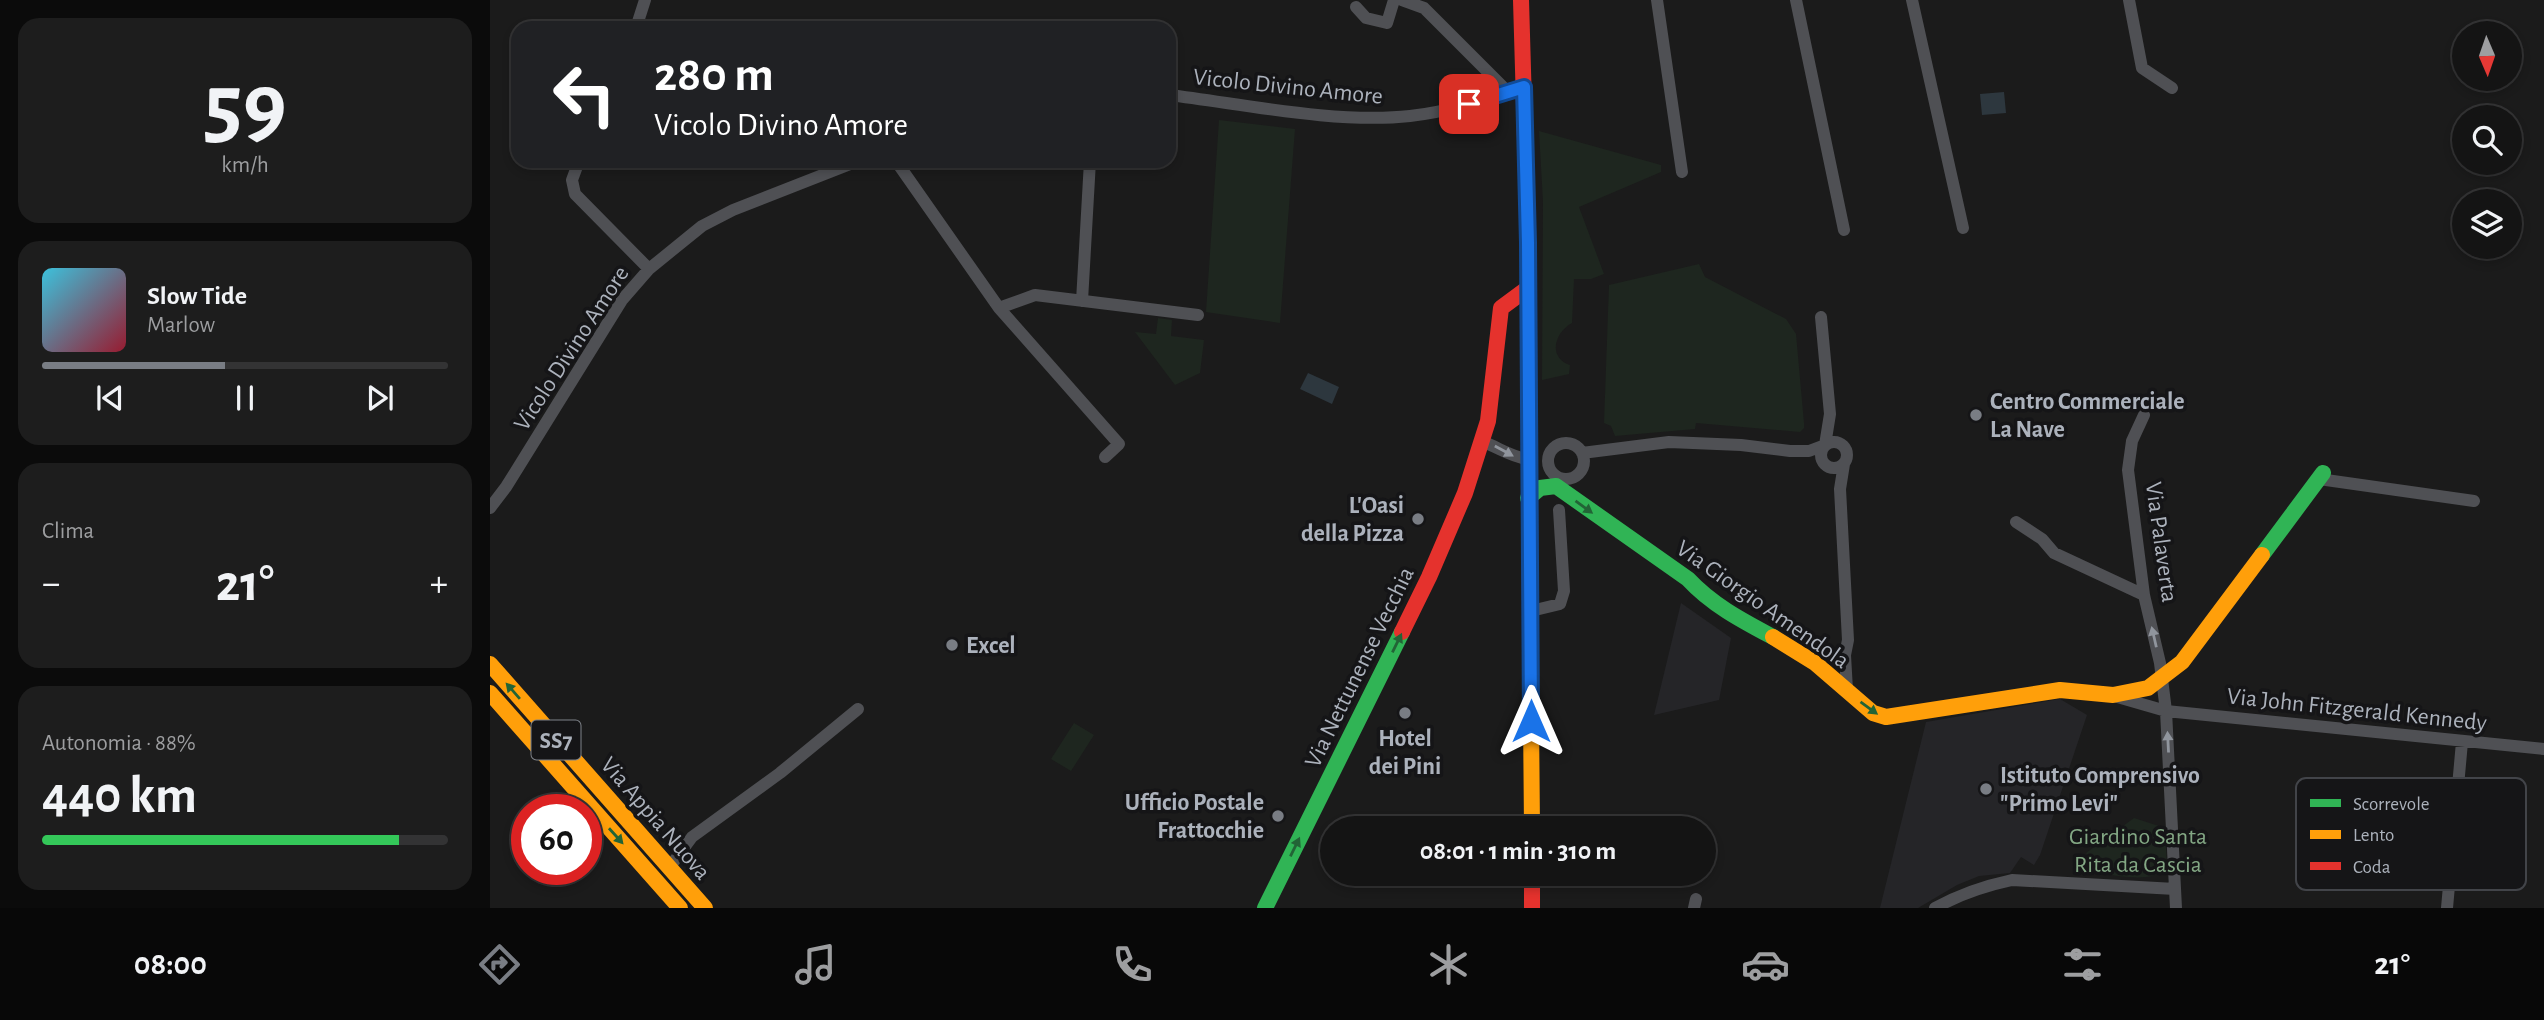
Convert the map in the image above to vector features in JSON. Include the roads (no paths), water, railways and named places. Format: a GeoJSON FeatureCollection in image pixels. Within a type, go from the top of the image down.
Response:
{"type":"FeatureCollection","features":[{"type":"Feature","properties":{"kind":"street"},"geometry":{"type":"LineString","coordinates":[[638,21],[645,0]]}},
{"type":"Feature","properties":{"kind":"street"},"geometry":{"type":"LineString","coordinates":[[1356,7],[1366,18],[1387,23],[1394,0]]}},
{"type":"Feature","properties":{"kind":"street"},"geometry":{"type":"LineString","coordinates":[[1402,0],[1424,8],[1508,92]]}},
{"type":"Feature","properties":{"kind":"street"},"geometry":{"type":"LineString","coordinates":[[1521,0],[1528,288],[1532,816]]}},
{"type":"Feature","properties":{"kind":"street"},"geometry":{"type":"LineString","coordinates":[[1657,0],[1682,172]]}},
{"type":"Feature","properties":{"kind":"street"},"geometry":{"type":"LineString","coordinates":[[1796,0],[1844,230]]}},
{"type":"Feature","properties":{"kind":"street"},"geometry":{"type":"LineString","coordinates":[[1912,0],[1963,228]]}},
{"type":"Feature","properties":{"kind":"street"},"geometry":{"type":"LineString","coordinates":[[2129,0],[2142,68],[2172,88]]}},
{"type":"Feature","properties":{"kind":"street","name":"Vicolo Divino Amore"},"geometry":{"type":"LineString","coordinates":[[1176,96],[1314,113],[1387,118],[1430,113],[1524,87]]}},
{"type":"Feature","properties":{"kind":"street"},"geometry":{"type":"LineString","coordinates":[[577,168],[572,183],[575,194],[649,269]]}},
{"type":"Feature","properties":{"kind":"street","name":"Vicolo Divino Amore"},"geometry":{"type":"LineString","coordinates":[[490,508],[506,487],[622,300],[649,269],[702,226],[733,209],[840,168]]}},
{"type":"Feature","properties":{"kind":"street"},"geometry":{"type":"LineString","coordinates":[[901,168],[999,308],[1119,444],[1105,457]]}},
{"type":"Feature","properties":{"kind":"street"},"geometry":{"type":"LineString","coordinates":[[1082,301],[1090,168]]}},
{"type":"Feature","properties":{"kind":"street","name":"Via Nettunense Vecchia"},"geometry":{"type":"LineString","coordinates":[[1265,908],[1429,577],[1465,493],[1489,409],[1501,308],[1528,288]]}},
{"type":"Feature","properties":{"kind":"street"},"geometry":{"type":"LineString","coordinates":[[999,308],[1035,295],[1198,316]]}},
{"type":"Feature","properties":{"kind":"street"},"geometry":{"type":"LineString","coordinates":[[1821,317],[1830,414],[1821,453],[1840,489]]}},
{"type":"Feature","properties":{"kind":"street"},"geometry":{"type":"LineString","coordinates":[[1830,414],[1846,450],[1840,489],[1848,640],[1845,655],[1847,690]]}},
{"type":"Feature","properties":{"kind":"street","name":"Via Palaverta"},"geometry":{"type":"LineString","coordinates":[[2144,415],[2132,441],[2128,461],[2144,595],[2166,710],[2176,908]]}},
{"type":"Feature","properties":{"kind":"street"},"geometry":{"type":"LineString","coordinates":[[1481,441],[1501,448],[1514,457],[1565,443],[1575,446],[1582,453],[1583,465],[1581,471],[1571,478],[1559,477],[1550,469],[1548,457],[1554,447],[1565,443]]}},
{"type":"Feature","properties":{"kind":"street"},"geometry":{"type":"LineString","coordinates":[[1582,453],[1669,442],[1741,444],[1809,451],[1832,442],[1841,443]]}},
{"type":"Feature","properties":{"kind":"street"},"geometry":{"type":"LineString","coordinates":[[1790,450],[1836,468],[1844,464]]}},
{"type":"Feature","properties":{"kind":"street","name":"Via Palaverta"},"geometry":{"type":"LineString","coordinates":[[2162,678],[2182,662],[2320,476],[2474,500]]}},
{"type":"Feature","properties":{"kind":"street","name":"Via Giorgio Amendola"},"geometry":{"type":"LineString","coordinates":[[1528,498],[1533,490],[1543,486],[1556,486],[1688,579],[1702,594],[1744,622],[1791,646],[1873,713],[1885,717],[2060,690],[2113,695],[2166,710]]}},
{"type":"Feature","properties":{"kind":"street"},"geometry":{"type":"LineString","coordinates":[[1531,611],[1560,604],[1563,598],[1559,510]]}},
{"type":"Feature","properties":{"kind":"street"},"geometry":{"type":"LineString","coordinates":[[2016,523],[2042,539],[2054,552],[2144,595]]}},
{"type":"Feature","properties":{"kind":"street","name":"Via Appia Nuova"},"geometry":{"type":"LineString","coordinates":[[490,664],[705,908]]}},
{"type":"Feature","properties":{"kind":"street","name":"Via Giorgio Amendola"},"geometry":{"type":"LineString","coordinates":[[2113,695],[2148,688],[2162,678]]}},
{"type":"Feature","properties":{"kind":"street","name":"Via Appia Nuova"},"geometry":{"type":"LineString","coordinates":[[490,693],[680,908]]}},
{"type":"Feature","properties":{"kind":"street"},"geometry":{"type":"LineString","coordinates":[[669,868],[692,837],[780,773],[858,709]]}},
{"type":"Feature","properties":{"kind":"street","name":"Via John Fitzgerald Kennedy"},"geometry":{"type":"LineString","coordinates":[[2166,710],[2544,749]]}},
{"type":"Feature","properties":{"kind":"street"},"geometry":{"type":"LineString","coordinates":[[2459,778],[2462,742]]}},
{"type":"Feature","properties":{"kind":"street"},"geometry":{"type":"LineString","coordinates":[[1935,908],[1955,896],[2012,880],[2175,889]]}},
{"type":"Feature","properties":{"kind":"street"},"geometry":{"type":"LineString","coordinates":[[1532,886],[1532,908]]}},
{"type":"Feature","properties":{"kind":"street"},"geometry":{"type":"LineString","coordinates":[[2447,908],[2449,890]]}},
{"type":"Feature","properties":{"kind":"place","name":"Centro Commerciale La Nave"},"geometry":{"type":"Point","coordinates":[1976,415]}},
{"type":"Feature","properties":{"kind":"place","name":"L'Oasi della Pizza"},"geometry":{"type":"Point","coordinates":[1418,519]}},
{"type":"Feature","properties":{"kind":"place","name":"Excel"},"geometry":{"type":"Point","coordinates":[952,645]}},
{"type":"Feature","properties":{"kind":"place","name":"Hotel dei Pini"},"geometry":{"type":"Point","coordinates":[1405,713]}},
{"type":"Feature","properties":{"kind":"place","name":"Istituto Comprensivo \"Primo Levi\""},"geometry":{"type":"Point","coordinates":[1986,789]}},
{"type":"Feature","properties":{"kind":"place","name":"Ufficio Postale Frattocchie"},"geometry":{"type":"Point","coordinates":[1278,816]}},
{"type":"Feature","properties":{"kind":"park label","name":"Giardino Santa Rita da Cascia"},"geometry":{"type":"Point","coordinates":[2138,850]}}]}
